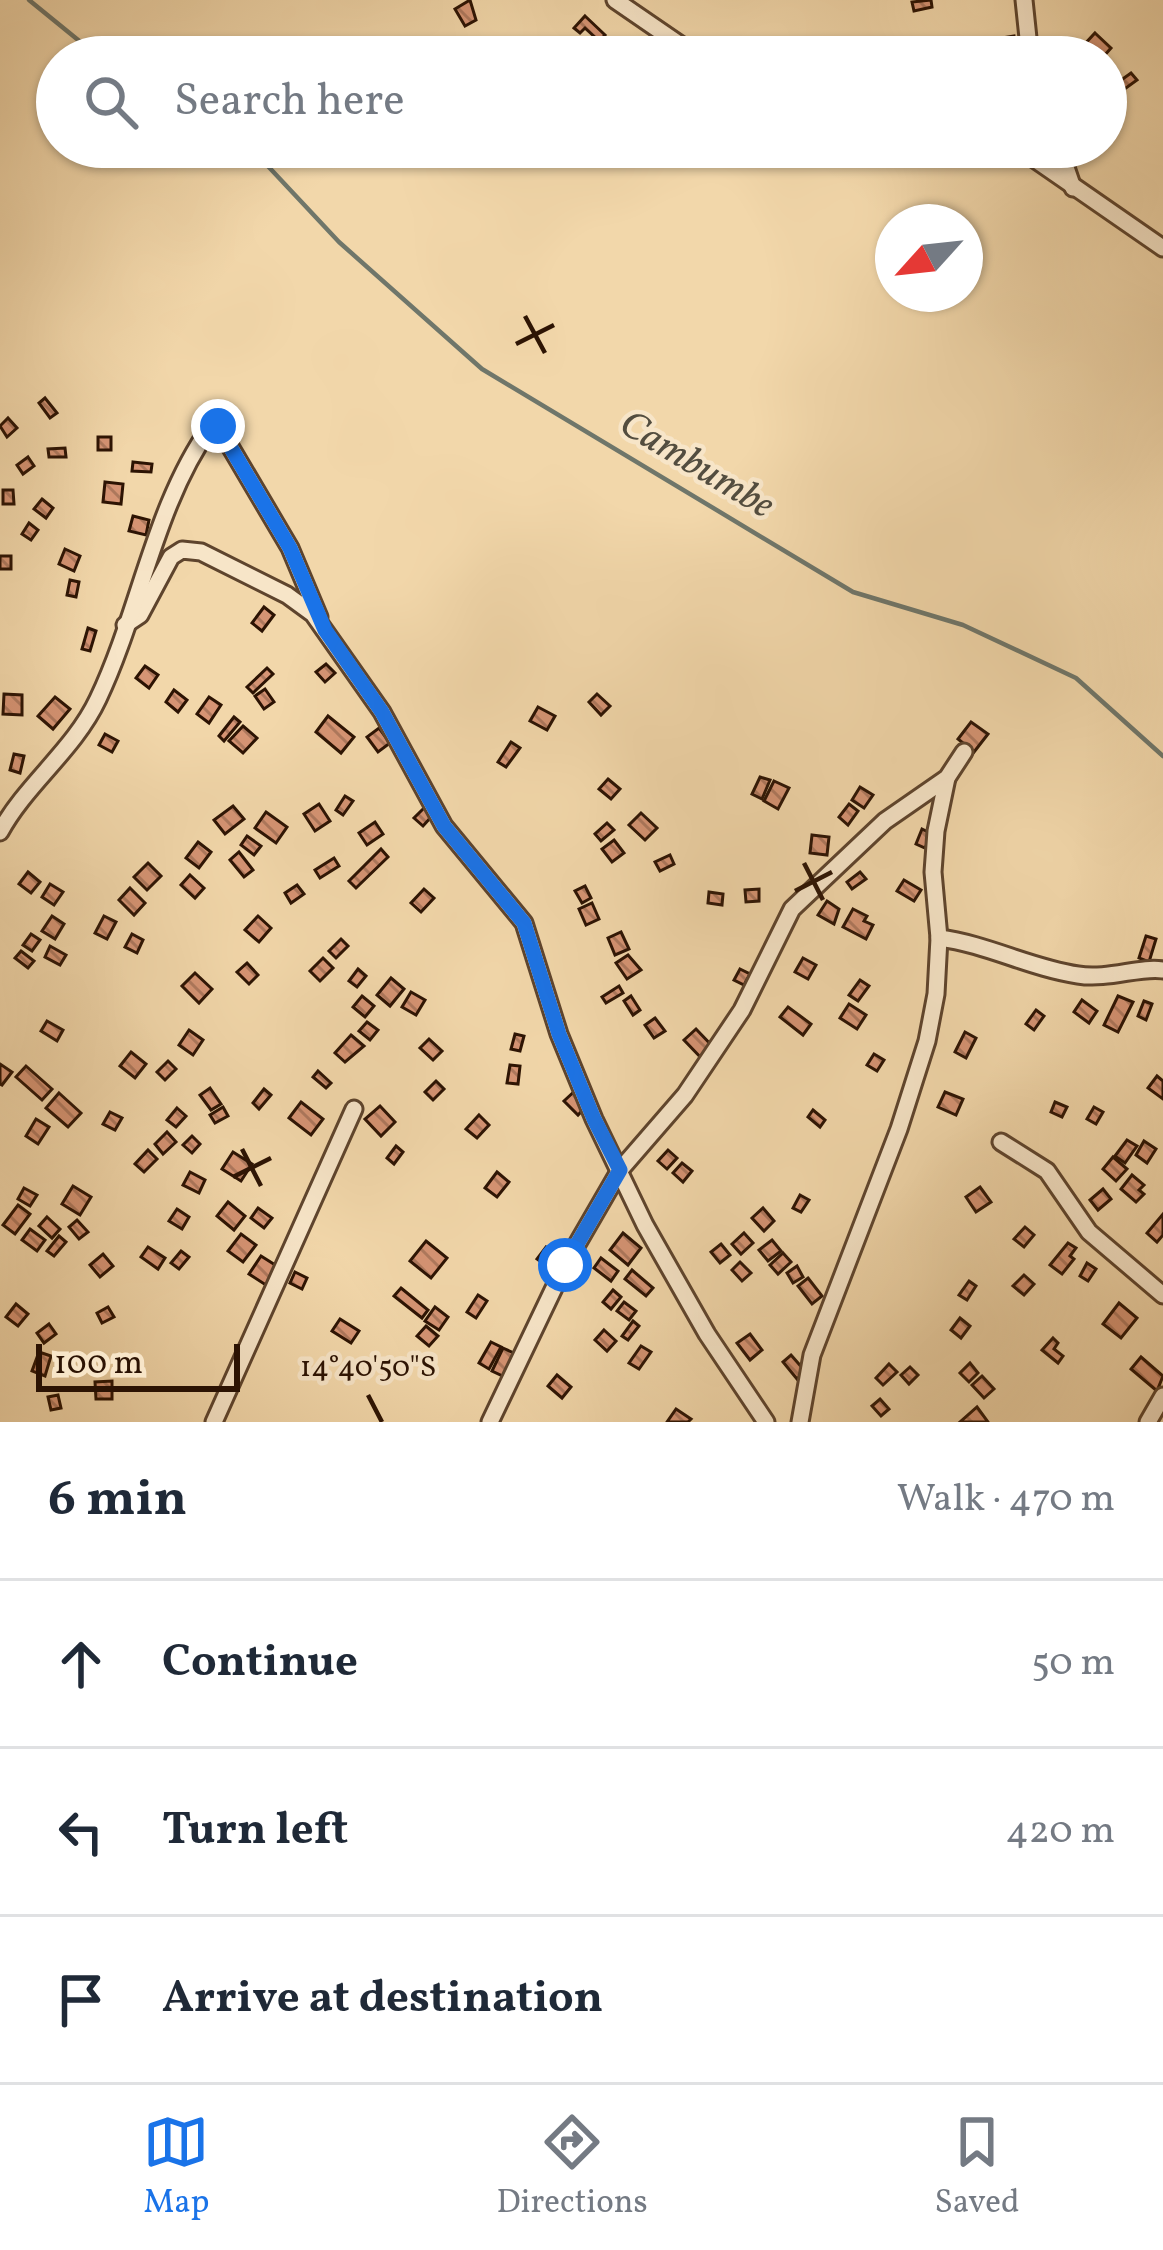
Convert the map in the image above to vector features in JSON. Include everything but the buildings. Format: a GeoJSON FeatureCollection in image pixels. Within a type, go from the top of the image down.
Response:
{"type":"FeatureCollection","features":[{"type":"Feature","properties":{"kind":"street"},"geometry":{"type":"LineString","coordinates":[[615,0],[667,36]]}},
{"type":"Feature","properties":{"kind":"street"},"geometry":{"type":"LineString","coordinates":[[1024,0],[1028,36]]}},
{"type":"Feature","properties":{"kind":"street"},"geometry":{"type":"LineString","coordinates":[[1046,168],[1163,248]]}},
{"type":"Feature","properties":{"kind":"street"},"geometry":{"type":"LineString","coordinates":[[1066,168],[1073,188]]}},
{"type":"Feature","properties":{"kind":"street"},"geometry":{"type":"LineString","coordinates":[[0,832],[83,727],[99,697],[171,505],[214,424],[290,548],[325,630]]}},
{"type":"Feature","properties":{"kind":"street"},"geometry":{"type":"LineString","coordinates":[[125,625],[140,615],[171,557],[190,550],[287,595],[313,614],[382,712],[444,826],[524,923],[559,1034],[645,1225],[707,1334],[766,1422]]}},
{"type":"Feature","properties":{"kind":"street"},"geometry":{"type":"LineString","coordinates":[[490,1422],[565,1265],[620,1170],[685,1095],[742,1010],[792,908],[885,821],[946,778],[964,752]]}},
{"type":"Feature","properties":{"kind":"street"},"geometry":{"type":"LineString","coordinates":[[800,1422],[812,1355],[919,1070],[936,994],[939,938],[933,872],[946,778]]}},
{"type":"Feature","properties":{"kind":"street"},"geometry":{"type":"LineString","coordinates":[[939,938],[970,942],[1077,975],[1108,977],[1163,970]]}},
{"type":"Feature","properties":{"kind":"street"},"geometry":{"type":"LineString","coordinates":[[214,1422],[354,1109]]}},
{"type":"Feature","properties":{"kind":"street"},"geometry":{"type":"LineString","coordinates":[[1001,1142],[1047,1171],[1089,1232],[1163,1295]]}},
{"type":"Feature","properties":{"kind":"street"},"geometry":{"type":"LineString","coordinates":[[1148,1422],[1163,1396]]}},
{"type":"Feature","properties":{"kind":"waterway","name":"Cambumbe"},"geometry":{"type":"LineString","coordinates":[[29,0],[73,36]]}},
{"type":"Feature","properties":{"kind":"waterway","name":"Cambumbe"},"geometry":{"type":"LineString","coordinates":[[270,168],[339,242],[482,369],[853,592],[963,625],[1076,678],[1163,756]]}},
{"type":"Feature","properties":{"kind":"route"},"geometry":{"type":"LineString","coordinates":[[218,426],[290,548],[325,630],[382,712],[444,826],[515,909],[531,939],[559,1034],[620,1170],[565,1265]]}}]}
